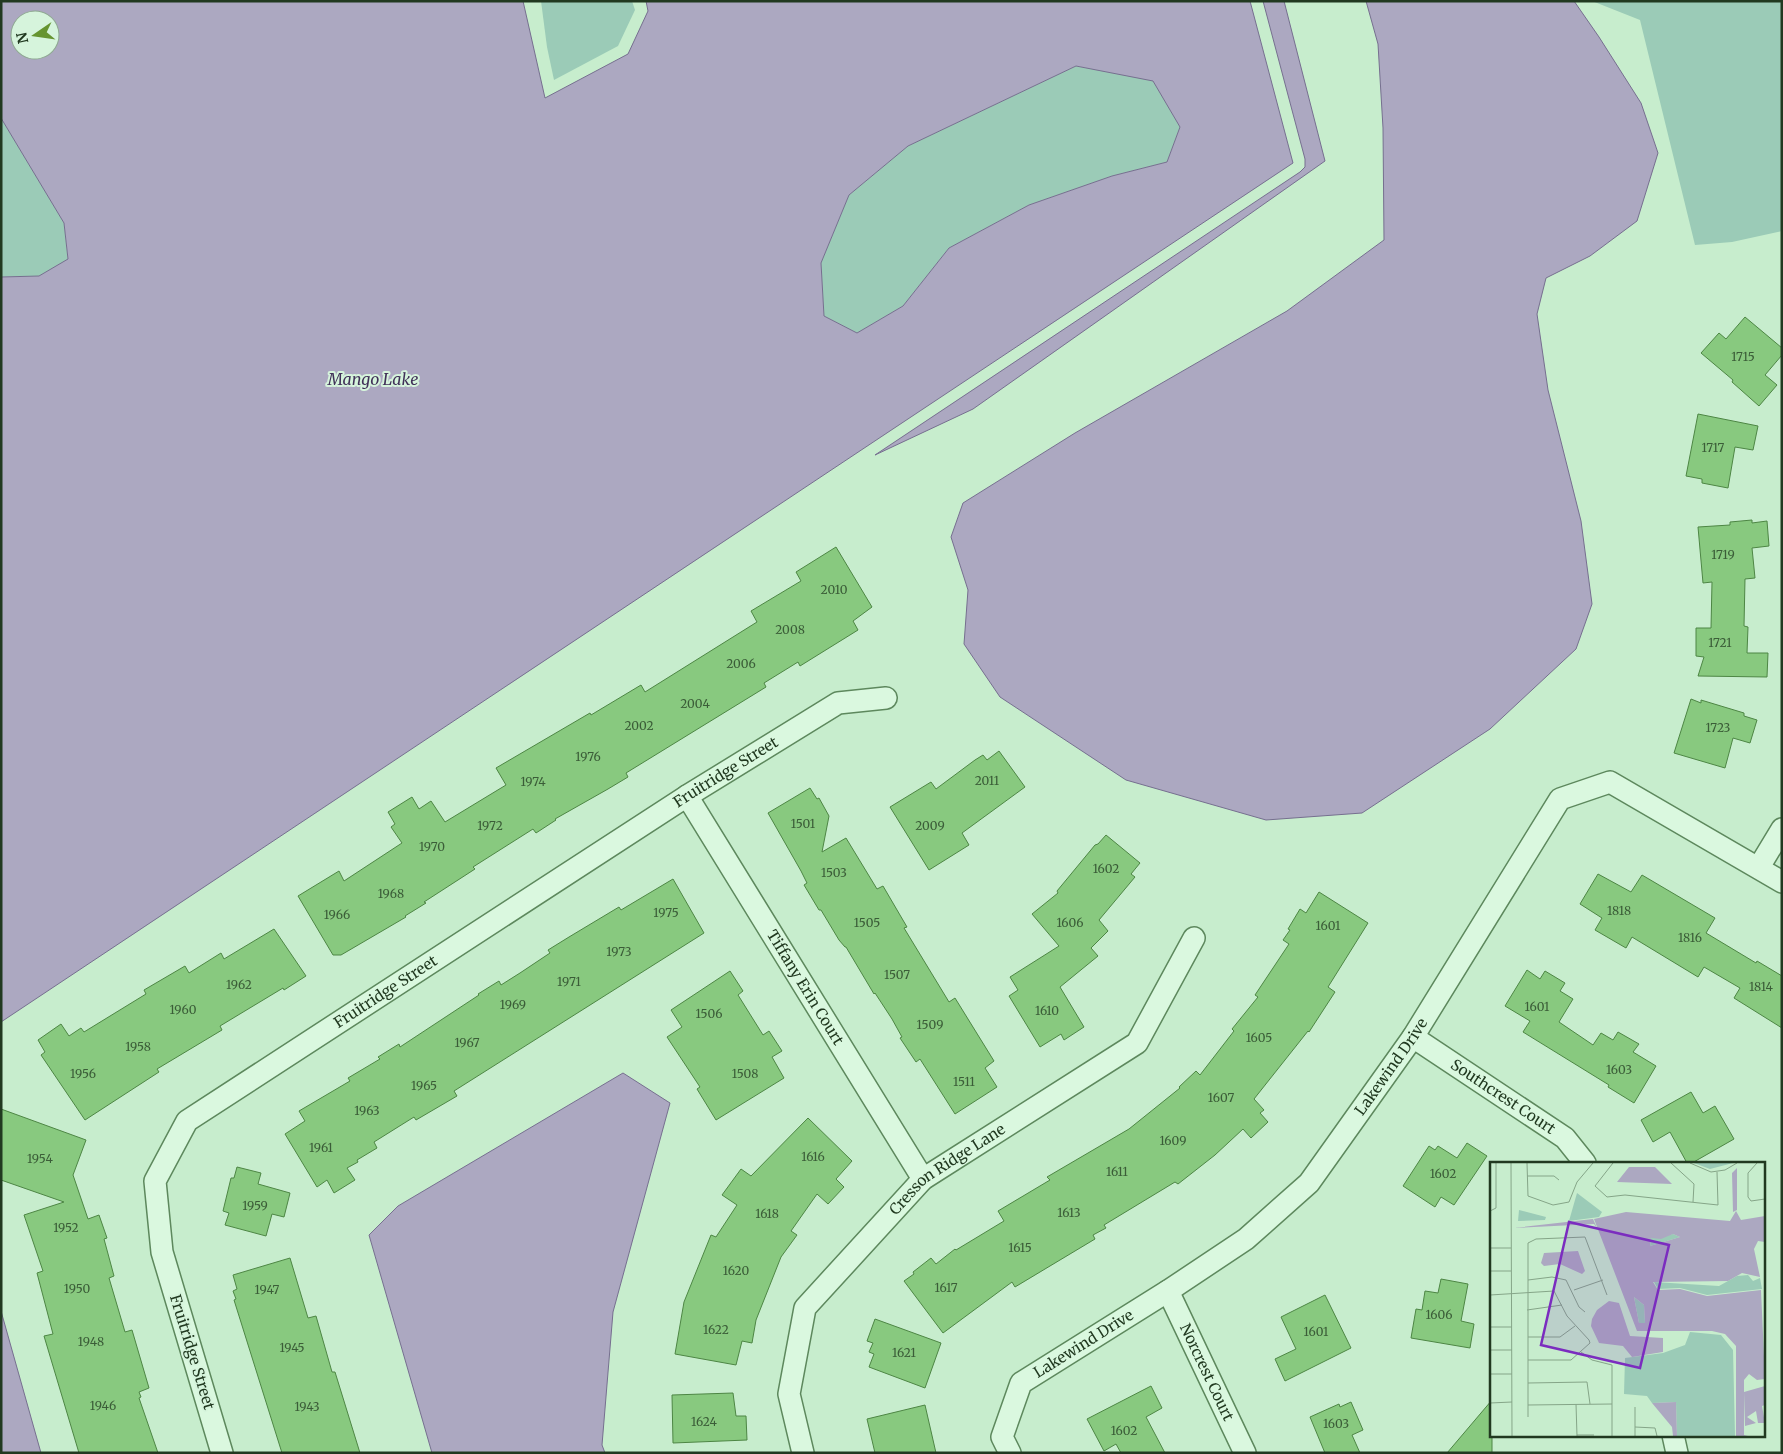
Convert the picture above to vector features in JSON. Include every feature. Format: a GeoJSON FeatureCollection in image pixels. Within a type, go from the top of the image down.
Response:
{"type":"FeatureCollection","features":[{"type":"Feature","properties":{"kind":"street","name":"Fruitridge Street"},"geometry":{"type":"LineString","coordinates":[[222,1453],[162,1252],[155,1181],[187,1121],[687,796],[838,703],[886,698]]}},
{"type":"Feature","properties":{"kind":"street","name":"Lakewind Drive"},"geometry":{"type":"LineString","coordinates":[[1010,1453],[1002,1437],[1021,1382],[1168,1291],[1246,1239],[1309,1182],[1413,1037],[1560,799],[1610,782],[1782,882]]}},
{"type":"Feature","properties":{"kind":"street","name":"Tiffany Erin Court"},"geometry":{"type":"LineString","coordinates":[[687,796],[923,1179]]}},
{"type":"Feature","properties":{"kind":"street"},"geometry":{"type":"LineString","coordinates":[[1759,867],[1782,829]]}},
{"type":"Feature","properties":{"kind":"street","name":"Cresson Ridge Lane"},"geometry":{"type":"LineString","coordinates":[[803,1453],[789,1394],[805,1308],[923,1179],[1137,1044],[1194,938]]}},
{"type":"Feature","properties":{"kind":"street","name":"Southcrest Court"},"geometry":{"type":"LineString","coordinates":[[1413,1037],[1565,1138],[1584,1162]]}},
{"type":"Feature","properties":{"kind":"street","name":"Norcrest Court"},"geometry":{"type":"LineString","coordinates":[[1168,1291],[1245,1453]]}},
{"type":"Feature","properties":{"kind":"street"},"geometry":{"type":"LineString","coordinates":[[1673,1436],[1677,1453]]}},
{"type":"Feature","properties":{"kind":"green space"},"geometry":{"type":"Polygon","coordinates":[[[541,1],[632,1],[635,10],[618,46],[554,80],[547,47],[541,1]]]}},
{"type":"Feature","properties":{"kind":"green space"},"geometry":{"type":"Polygon","coordinates":[[[1592,1],[1782,1],[1782,231],[1732,242],[1695,245],[1640,20],[1592,1]]]}},
{"type":"Feature","properties":{"kind":"green space"},"geometry":{"type":"Polygon","coordinates":[[[1076,66],[1153,80],[1180,127],[1167,162],[1112,176],[1029,205],[949,248],[903,306],[857,333],[824,316],[821,263],[849,195],[908,146],[1076,66]]]}},
{"type":"Feature","properties":{"kind":"green space"},"geometry":{"type":"Polygon","coordinates":[[[1,118],[64,223],[68,260],[39,276],[1,277],[1,118]]]}},
{"type":"Feature","properties":{"kind":"water","name":"Mango Lake"},"geometry":{"type":"Polygon","coordinates":[[[1,1],[523,1],[545,98],[628,54],[648,11],[646,1],[1250,1],[1293,163],[1,1022],[1,277],[39,276],[68,259],[64,223],[1,118],[1,1]],[[1076,66],[908,146],[849,195],[821,263],[824,316],[857,333],[903,306],[949,248],[1029,205],[1112,176],[1167,162],[1180,127],[1153,81],[1076,66]]]}},
{"type":"Feature","properties":{"kind":"water"},"geometry":{"type":"Polygon","coordinates":[[[1263,1],[1284,1],[1325,161],[973,409],[875,455],[1305,167],[1305,159],[1263,1]]]}},
{"type":"Feature","properties":{"kind":"water"},"geometry":{"type":"Polygon","coordinates":[[[1366,1],[1574,1],[1641,103],[1658,153],[1637,221],[1590,256],[1546,278],[1537,314],[1548,390],[1581,521],[1592,604],[1576,649],[1490,729],[1362,813],[1266,820],[1126,780],[1000,697],[964,644],[968,590],[951,537],[963,503],[1075,433],[1287,311],[1384,240],[1383,128],[1378,44],[1366,1]]]}},
{"type":"Feature","properties":{"kind":"water"},"geometry":{"type":"Polygon","coordinates":[[[623,1073],[670,1103],[613,1312],[602,1445],[605,1453],[432,1453],[369,1235],[398,1206],[623,1073]]]}},
{"type":"Feature","properties":{"kind":"water"},"geometry":{"type":"Polygon","coordinates":[[[1,1311],[41,1453],[1,1453],[1,1311]]]}},
{"type":"Feature","properties":{"kind":"building"},"geometry":{"type":"Polygon","coordinates":[[[1745,317],[1782,348],[1782,355],[1765,375],[1777,385],[1759,406],[1732,382],[1733,380],[1701,353],[1719,333],[1726,339],[1745,317]]]}},
{"type":"Feature","properties":{"kind":"building"},"geometry":{"type":"Polygon","coordinates":[[[1698,414],[1758,426],[1753,450],[1735,447],[1728,488],[1702,483],[1702,479],[1686,476],[1698,414]]]}},
{"type":"Feature","properties":{"kind":"building"},"geometry":{"type":"Polygon","coordinates":[[[1752,520],[1752,523],[1767,521],[1769,546],[1752,548],[1755,578],[1745,579],[1744,626],[1748,627],[1747,653],[1768,653],[1767,677],[1698,676],[1704,657],[1696,656],[1696,628],[1711,628],[1712,582],[1703,583],[1698,527],[1730,525],[1730,522],[1752,520]]]}},
{"type":"Feature","properties":{"kind":"building"},"geometry":{"type":"Polygon","coordinates":[[[836,547],[872,607],[853,621],[858,630],[800,666],[798,662],[764,683],[766,687],[626,773],[628,777],[555,819],[536,833],[533,829],[473,867],[475,869],[424,902],[426,903],[406,917],[341,955],[333,955],[298,896],[339,871],[344,881],[402,843],[391,827],[395,824],[388,812],[412,797],[419,809],[431,801],[445,822],[506,785],[496,768],[641,685],[645,692],[757,622],[751,611],[801,581],[796,572],[836,547]]]}},
{"type":"Feature","properties":{"kind":"building"},"geometry":{"type":"Polygon","coordinates":[[[1691,699],[1701,703],[1701,700],[1744,713],[1744,716],[1757,720],[1750,743],[1733,738],[1725,768],[1674,753],[1691,699]]]}},
{"type":"Feature","properties":{"kind":"building"},"geometry":{"type":"Polygon","coordinates":[[[999,751],[1025,787],[962,833],[969,845],[929,870],[890,807],[931,782],[936,789],[983,755],[987,760],[999,751]]]}},
{"type":"Feature","properties":{"kind":"building"},"geometry":{"type":"Polygon","coordinates":[[[810,788],[817,799],[819,798],[829,816],[822,852],[846,838],[877,889],[883,886],[907,927],[904,928],[949,1002],[955,998],[994,1061],[985,1068],[997,1087],[955,1114],[920,1059],[916,1062],[900,1038],[902,1037],[892,1019],[874,994],[846,947],[839,940],[821,910],[819,910],[804,885],[807,883],[801,871],[768,813],[810,788]]]}},
{"type":"Feature","properties":{"kind":"building"},"geometry":{"type":"Polygon","coordinates":[[[1106,835],[1140,863],[1131,874],[1135,877],[1099,920],[1108,931],[1091,948],[1098,956],[1060,987],[1084,1027],[1064,1040],[1061,1034],[1040,1047],[1009,996],[1018,990],[1010,977],[1059,946],[1032,914],[1058,893],[1057,891],[1095,845],[1106,835]]]}},
{"type":"Feature","properties":{"kind":"building"},"geometry":{"type":"Polygon","coordinates":[[[1598,874],[1631,892],[1642,875],[1715,918],[1706,933],[1782,976],[1782,1028],[1734,998],[1740,988],[1704,967],[1698,977],[1632,937],[1626,948],[1595,930],[1602,918],[1580,904],[1598,874]]]}},
{"type":"Feature","properties":{"kind":"building"},"geometry":{"type":"Polygon","coordinates":[[[673,879],[704,933],[454,1091],[457,1096],[416,1120],[414,1117],[374,1142],[377,1148],[347,1168],[355,1180],[334,1193],[327,1180],[317,1187],[285,1134],[305,1121],[299,1111],[350,1081],[348,1078],[380,1059],[378,1057],[399,1044],[400,1047],[478,994],[499,981],[501,985],[520,973],[550,953],[548,950],[619,907],[621,910],[673,879]]]}},
{"type":"Feature","properties":{"kind":"building"},"geometry":{"type":"Polygon","coordinates":[[[1319,892],[1368,923],[1328,987],[1335,992],[1309,1032],[1254,1099],[1264,1110],[1260,1113],[1268,1122],[1251,1138],[1243,1129],[1215,1155],[1178,1184],[1175,1182],[1104,1225],[1106,1228],[1093,1235],[1095,1239],[1015,1287],[1012,1282],[943,1333],[904,1281],[931,1258],[936,1264],[955,1249],[1004,1221],[998,1211],[1050,1180],[1047,1177],[1129,1129],[1180,1088],[1196,1071],[1200,1075],[1234,1031],[1232,1029],[1258,997],[1255,995],[1289,944],[1283,940],[1300,909],[1306,913],[1319,892]]]}},
{"type":"Feature","properties":{"kind":"building"},"geometry":{"type":"Polygon","coordinates":[[[274,929],[306,976],[220,1026],[222,1030],[157,1069],[159,1072],[85,1120],[41,1055],[45,1052],[38,1040],[61,1024],[69,1036],[81,1028],[84,1032],[146,994],[144,990],[185,966],[189,973],[221,953],[224,959],[274,929]]]}},
{"type":"Feature","properties":{"kind":"building"},"geometry":{"type":"Polygon","coordinates":[[[1527,970],[1540,979],[1545,971],[1565,983],[1560,991],[1573,999],[1559,1022],[1593,1045],[1601,1033],[1613,1040],[1618,1032],[1639,1044],[1633,1052],[1656,1066],[1634,1103],[1608,1087],[1609,1085],[1523,1032],[1530,1021],[1505,1006],[1527,970]]]}},
{"type":"Feature","properties":{"kind":"building"},"geometry":{"type":"Polygon","coordinates":[[[730,971],[743,991],[738,995],[763,1035],[769,1031],[782,1051],[772,1057],[784,1078],[716,1120],[697,1089],[700,1087],[667,1037],[682,1027],[671,1010],[730,971]]]}},
{"type":"Feature","properties":{"kind":"building"},"geometry":{"type":"Polygon","coordinates":[[[1691,1092],[1703,1113],[1715,1106],[1734,1139],[1694,1162],[1686,1162],[1670,1132],[1653,1142],[1641,1120],[1691,1092]]]}},
{"type":"Feature","properties":{"kind":"building"},"geometry":{"type":"Polygon","coordinates":[[[1,1109],[86,1140],[73,1175],[88,1219],[99,1215],[107,1238],[104,1239],[114,1276],[109,1278],[125,1332],[132,1330],[149,1388],[139,1392],[141,1397],[139,1398],[158,1453],[79,1453],[44,1336],[53,1334],[37,1273],[43,1271],[24,1215],[64,1202],[1,1180],[1,1109]]]}},
{"type":"Feature","properties":{"kind":"building"},"geometry":{"type":"Polygon","coordinates":[[[808,1118],[852,1161],[836,1179],[844,1187],[828,1204],[817,1194],[791,1231],[797,1235],[781,1257],[756,1320],[752,1343],[742,1341],[736,1365],[675,1354],[684,1302],[711,1235],[716,1237],[737,1205],[722,1195],[741,1169],[751,1176],[808,1118]]]}},
{"type":"Feature","properties":{"kind":"building"},"geometry":{"type":"Polygon","coordinates":[[[1467,1143],[1487,1156],[1454,1205],[1441,1197],[1435,1207],[1403,1186],[1429,1146],[1435,1150],[1438,1146],[1457,1158],[1467,1143]]]}},
{"type":"Feature","properties":{"kind":"building"},"geometry":{"type":"Polygon","coordinates":[[[237,1167],[261,1173],[258,1184],[290,1193],[284,1217],[272,1214],[266,1236],[225,1225],[229,1213],[223,1211],[231,1178],[234,1178],[237,1167]]]}},
{"type":"Feature","properties":{"kind":"building"},"geometry":{"type":"Polygon","coordinates":[[[290,1258],[308,1318],[316,1316],[332,1372],[335,1372],[360,1453],[282,1453],[234,1300],[236,1299],[233,1291],[237,1289],[233,1275],[290,1258]]]}},
{"type":"Feature","properties":{"kind":"building"},"geometry":{"type":"Polygon","coordinates":[[[1441,1279],[1468,1284],[1461,1321],[1474,1324],[1470,1348],[1411,1338],[1416,1309],[1422,1310],[1425,1291],[1438,1293],[1441,1279]]]}},
{"type":"Feature","properties":{"kind":"building"},"geometry":{"type":"Polygon","coordinates":[[[1325,1295],[1351,1348],[1285,1381],[1275,1359],[1296,1349],[1281,1317],[1325,1295]]]}},
{"type":"Feature","properties":{"kind":"building"},"geometry":{"type":"Polygon","coordinates":[[[875,1319],[941,1343],[925,1388],[869,1367],[874,1354],[869,1352],[873,1343],[867,1341],[875,1319]]]}},
{"type":"Feature","properties":{"kind":"building"},"geometry":{"type":"Polygon","coordinates":[[[1151,1386],[1162,1408],[1146,1417],[1165,1453],[1121,1453],[1116,1444],[1104,1451],[1087,1419],[1151,1386]]]}},
{"type":"Feature","properties":{"kind":"building"},"geometry":{"type":"Polygon","coordinates":[[[733,1393],[736,1416],[746,1416],[747,1440],[673,1443],[672,1395],[733,1393]]]}},
{"type":"Feature","properties":{"kind":"building"},"geometry":{"type":"Polygon","coordinates":[[[1351,1402],[1363,1430],[1352,1435],[1360,1453],[1325,1453],[1310,1417],[1339,1404],[1340,1407],[1351,1402]]]}},
{"type":"Feature","properties":{"kind":"building"},"geometry":{"type":"Polygon","coordinates":[[[1490,1402],[1492,1453],[1447,1453],[1490,1402]]]}},
{"type":"Feature","properties":{"kind":"building"},"geometry":{"type":"Polygon","coordinates":[[[925,1405],[936,1453],[875,1453],[867,1419],[925,1405]]]}}]}
